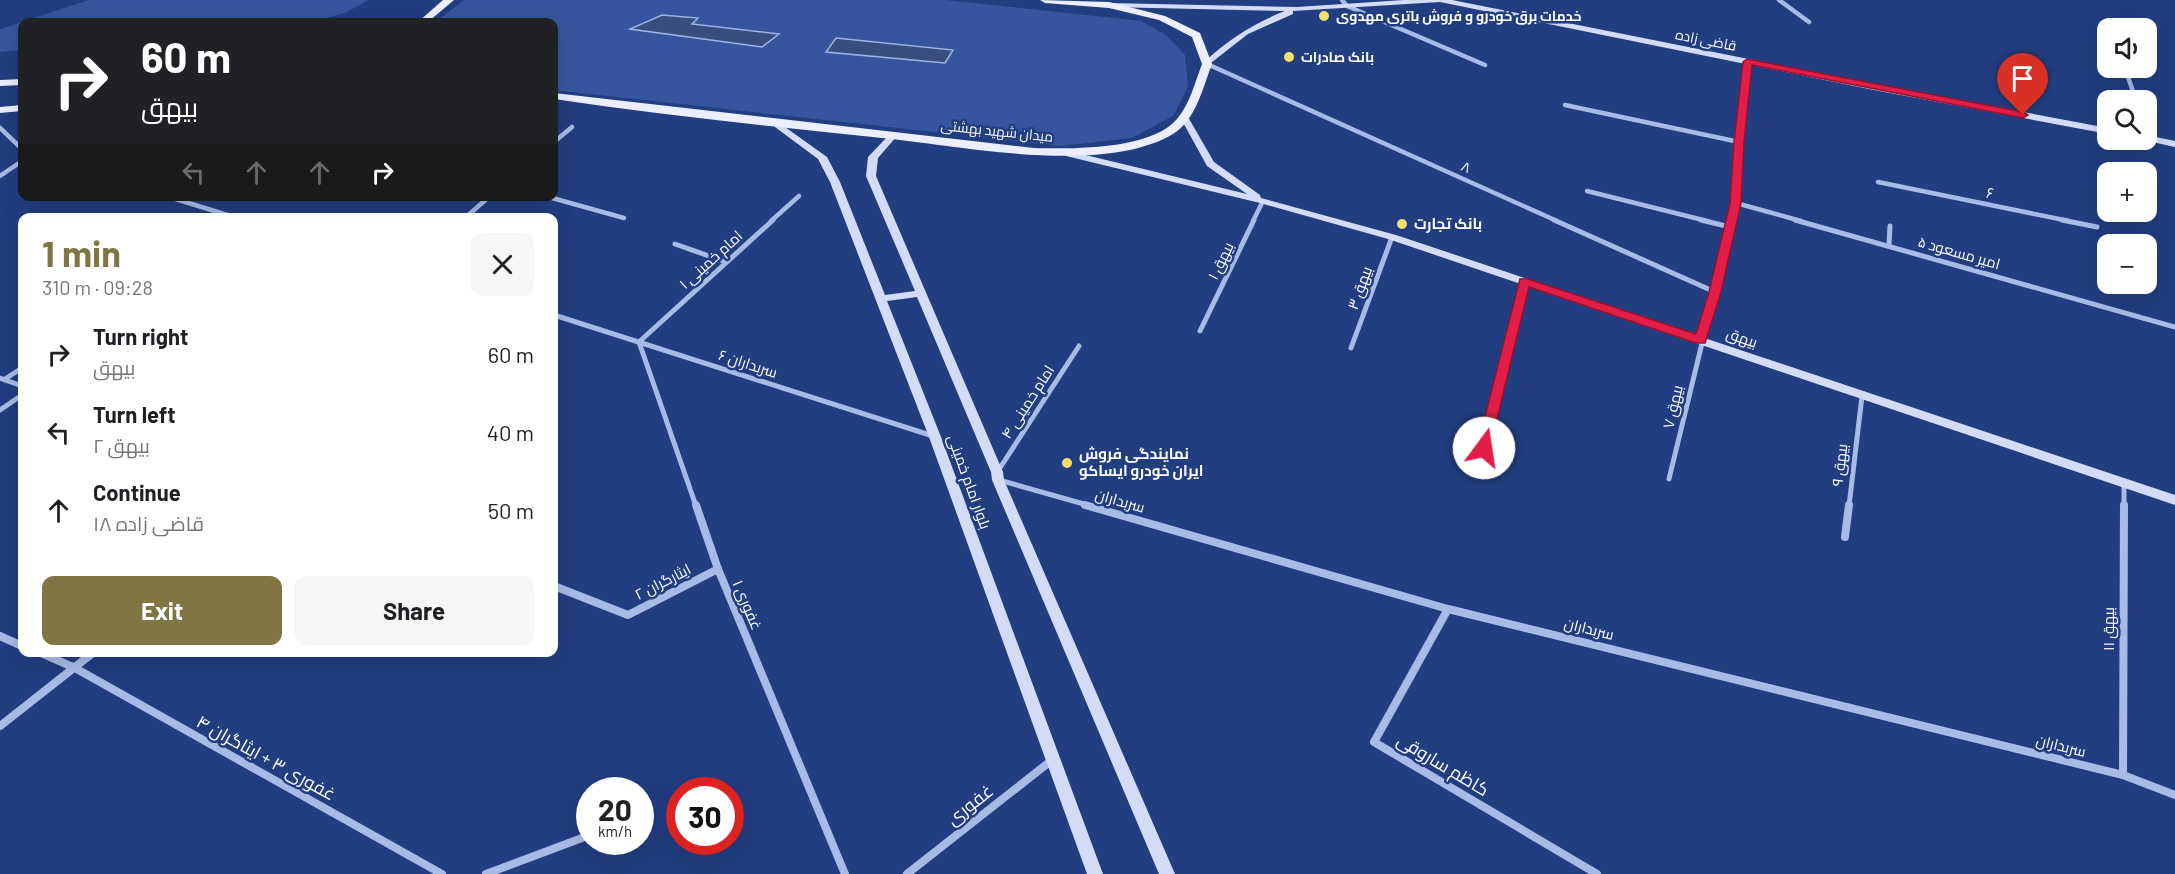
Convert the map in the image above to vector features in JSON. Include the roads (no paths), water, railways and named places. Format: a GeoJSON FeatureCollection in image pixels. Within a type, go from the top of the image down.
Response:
{"type":"FeatureCollection","features":[{"type":"Feature","properties":{"kind":"main road"},"geometry":{"type":"LineString","coordinates":[[1045,0],[1297,9]]}},
{"type":"Feature","properties":{"kind":"main road","name":"قاضی زاده"},"geometry":{"type":"LineString","coordinates":[[1297,9],[1344,3],[1441,0],[1747,62],[2097,129]]}},
{"type":"Feature","properties":{"kind":"main road"},"geometry":{"type":"LineString","coordinates":[[418,18],[445,3]]}},
{"type":"Feature","properties":{"kind":"main road"},"geometry":{"type":"LineString","coordinates":[[428,18],[445,3]]}},
{"type":"Feature","properties":{"kind":"main road"},"geometry":{"type":"LineString","coordinates":[[1103,3],[1162,18],[1196,35],[1207,64],[1229,41],[1260,23],[1297,9]]}},
{"type":"Feature","properties":{"kind":"main road","name":"میدان شهید بهشتی"},"geometry":{"type":"LineString","coordinates":[[558,96],[778,124],[1069,154],[1119,148],[1169,132],[1184,117],[1207,64]]}},
{"type":"Feature","properties":{"kind":"main road"},"geometry":{"type":"LineString","coordinates":[[0,83],[18,82]]}},
{"type":"Feature","properties":{"kind":"main road"},"geometry":{"type":"LineString","coordinates":[[0,110],[18,108]]}},
{"type":"Feature","properties":{"kind":"main road"},"geometry":{"type":"LineString","coordinates":[[1184,117],[1210,164],[1263,201]]}},
{"type":"Feature","properties":{"kind":"main road","name":"بلوار امام خمینی"},"geometry":{"type":"LineString","coordinates":[[778,124],[822,157],[835,182],[935,436],[1095,874]]}},
{"type":"Feature","properties":{"kind":"main road","name":"بلوار امام خمینی"},"geometry":{"type":"LineString","coordinates":[[893,136],[873,156],[871,176],[1167,874]]}},
{"type":"Feature","properties":{"kind":"main road"},"geometry":{"type":"LineString","coordinates":[[2157,140],[2175,144]]}},
{"type":"Feature","properties":{"kind":"main road","name":"بیهق"},"geometry":{"type":"LineString","coordinates":[[1069,154],[1263,201],[1392,237],[2175,500]]}},
{"type":"Feature","properties":{"kind":"main road"},"geometry":{"type":"LineString","coordinates":[[881,299],[920,293]]}},
{"type":"Feature","properties":{"kind":"street"},"geometry":{"type":"LineString","coordinates":[[1779,0],[1809,22]]}},
{"type":"Feature","properties":{"kind":"street"},"geometry":{"type":"LineString","coordinates":[[1344,3],[1485,65]]}},
{"type":"Feature","properties":{"kind":"street","name":"بیهق ۷"},"geometry":{"type":"LineString","coordinates":[[1669,479],[1736,203],[1747,62]]}},
{"type":"Feature","properties":{"kind":"street","name":"۸"},"geometry":{"type":"LineString","coordinates":[[1207,64],[1715,292]]}},
{"type":"Feature","properties":{"kind":"street"},"geometry":{"type":"LineString","coordinates":[[1565,105],[1739,142]]}},
{"type":"Feature","properties":{"kind":"street"},"geometry":{"type":"LineString","coordinates":[[558,139],[572,127]]}},
{"type":"Feature","properties":{"kind":"street"},"geometry":{"type":"LineString","coordinates":[[0,128],[18,145]]}},
{"type":"Feature","properties":{"kind":"street"},"geometry":{"type":"LineString","coordinates":[[0,177],[18,164]]}},
{"type":"Feature","properties":{"kind":"street","name":"۶"},"geometry":{"type":"LineString","coordinates":[[1878,182],[2097,227]]}},
{"type":"Feature","properties":{"kind":"street"},"geometry":{"type":"LineString","coordinates":[[1587,191],[1730,227]]}},
{"type":"Feature","properties":{"kind":"street","name":"امام خمینی ۱"},"geometry":{"type":"LineString","coordinates":[[639,342],[799,196]]}},
{"type":"Feature","properties":{"kind":"street"},"geometry":{"type":"LineString","coordinates":[[558,200],[624,218]]}},
{"type":"Feature","properties":{"kind":"street"},"geometry":{"type":"LineString","coordinates":[[182,201],[221,213]]}},
{"type":"Feature","properties":{"kind":"street"},"geometry":{"type":"LineString","coordinates":[[471,213],[484,201]]}},
{"type":"Feature","properties":{"kind":"street","name":"بیهق ۱"},"geometry":{"type":"LineString","coordinates":[[1200,331],[1263,201]]}},
{"type":"Feature","properties":{"kind":"street","name":"امیر مسعود ۵"},"geometry":{"type":"LineString","coordinates":[[1736,203],[2175,327]]}},
{"type":"Feature","properties":{"kind":"street"},"geometry":{"type":"LineString","coordinates":[[1889,245],[1890,226]]}},
{"type":"Feature","properties":{"kind":"street","name":"بیهق ۳"},"geometry":{"type":"LineString","coordinates":[[1351,348],[1392,237]]}},
{"type":"Feature","properties":{"kind":"street"},"geometry":{"type":"LineString","coordinates":[[675,244],[726,262]]}},
{"type":"Feature","properties":{"kind":"street"},"geometry":{"type":"LineString","coordinates":[[1484,448],[1524,282]]}},
{"type":"Feature","properties":{"kind":"street","name":"سربداران ۶"},"geometry":{"type":"LineString","coordinates":[[558,316],[935,436]]}},
{"type":"Feature","properties":{"kind":"street","name":"غفوری ۱"},"geometry":{"type":"LineString","coordinates":[[639,342],[718,569],[845,874]]}},
{"type":"Feature","properties":{"kind":"street","name":"امام خمینی ۴"},"geometry":{"type":"LineString","coordinates":[[998,476],[1079,346]]}},
{"type":"Feature","properties":{"kind":"street"},"geometry":{"type":"LineString","coordinates":[[3,379],[18,370]]}},
{"type":"Feature","properties":{"kind":"street"},"geometry":{"type":"LineString","coordinates":[[3,379],[18,385]]}},
{"type":"Feature","properties":{"kind":"street","name":"بیهق ۹"},"geometry":{"type":"LineString","coordinates":[[1845,537],[1862,396]]}},
{"type":"Feature","properties":{"kind":"street"},"geometry":{"type":"LineString","coordinates":[[0,410],[18,398]]}},
{"type":"Feature","properties":{"kind":"street","name":"سربداران"},"geometry":{"type":"LineString","coordinates":[[998,476],[1448,609],[2123,775],[2175,795]]}},
{"type":"Feature","properties":{"kind":"street","name":"بیهق ۱۱"},"geometry":{"type":"LineString","coordinates":[[2123,775],[2124,482]]}},
{"type":"Feature","properties":{"kind":"street","name":"ایثارگران ۲"},"geometry":{"type":"LineString","coordinates":[[558,588],[628,615],[718,569]]}},
{"type":"Feature","properties":{"kind":"street","name":"کاظم ساروقی"},"geometry":{"type":"LineString","coordinates":[[1448,609],[1374,742],[1597,874]]}},
{"type":"Feature","properties":{"kind":"street"},"geometry":{"type":"LineString","coordinates":[[0,636],[18,644]]}},
{"type":"Feature","properties":{"kind":"street","name":"غفوری ۳ + ایثاگران ۴"},"geometry":{"type":"LineString","coordinates":[[50,657],[75,668],[442,874]]}},
{"type":"Feature","properties":{"kind":"street"},"geometry":{"type":"LineString","coordinates":[[0,726],[88,657]]}},
{"type":"Feature","properties":{"kind":"street","name":"غفوری"},"geometry":{"type":"LineString","coordinates":[[907,874],[1052,759]]}},
{"type":"Feature","properties":{"kind":"street"},"geometry":{"type":"LineString","coordinates":[[486,874],[576,841]]}},
{"type":"Feature","properties":{"kind":"place","name":"خدمات برق خودرو و فروش باتری مهدوی"},"geometry":{"type":"Point","coordinates":[1324,16]}},
{"type":"Feature","properties":{"kind":"place","name":"بانک صادرات"},"geometry":{"type":"Point","coordinates":[1289,57]}},
{"type":"Feature","properties":{"kind":"place","name":"بانک تجارت"},"geometry":{"type":"Point","coordinates":[1402,224]}},
{"type":"Feature","properties":{"kind":"place","name":"نمایندگی فروش ایران خودرو ایساکو"},"geometry":{"type":"Point","coordinates":[1067,463]}}]}
